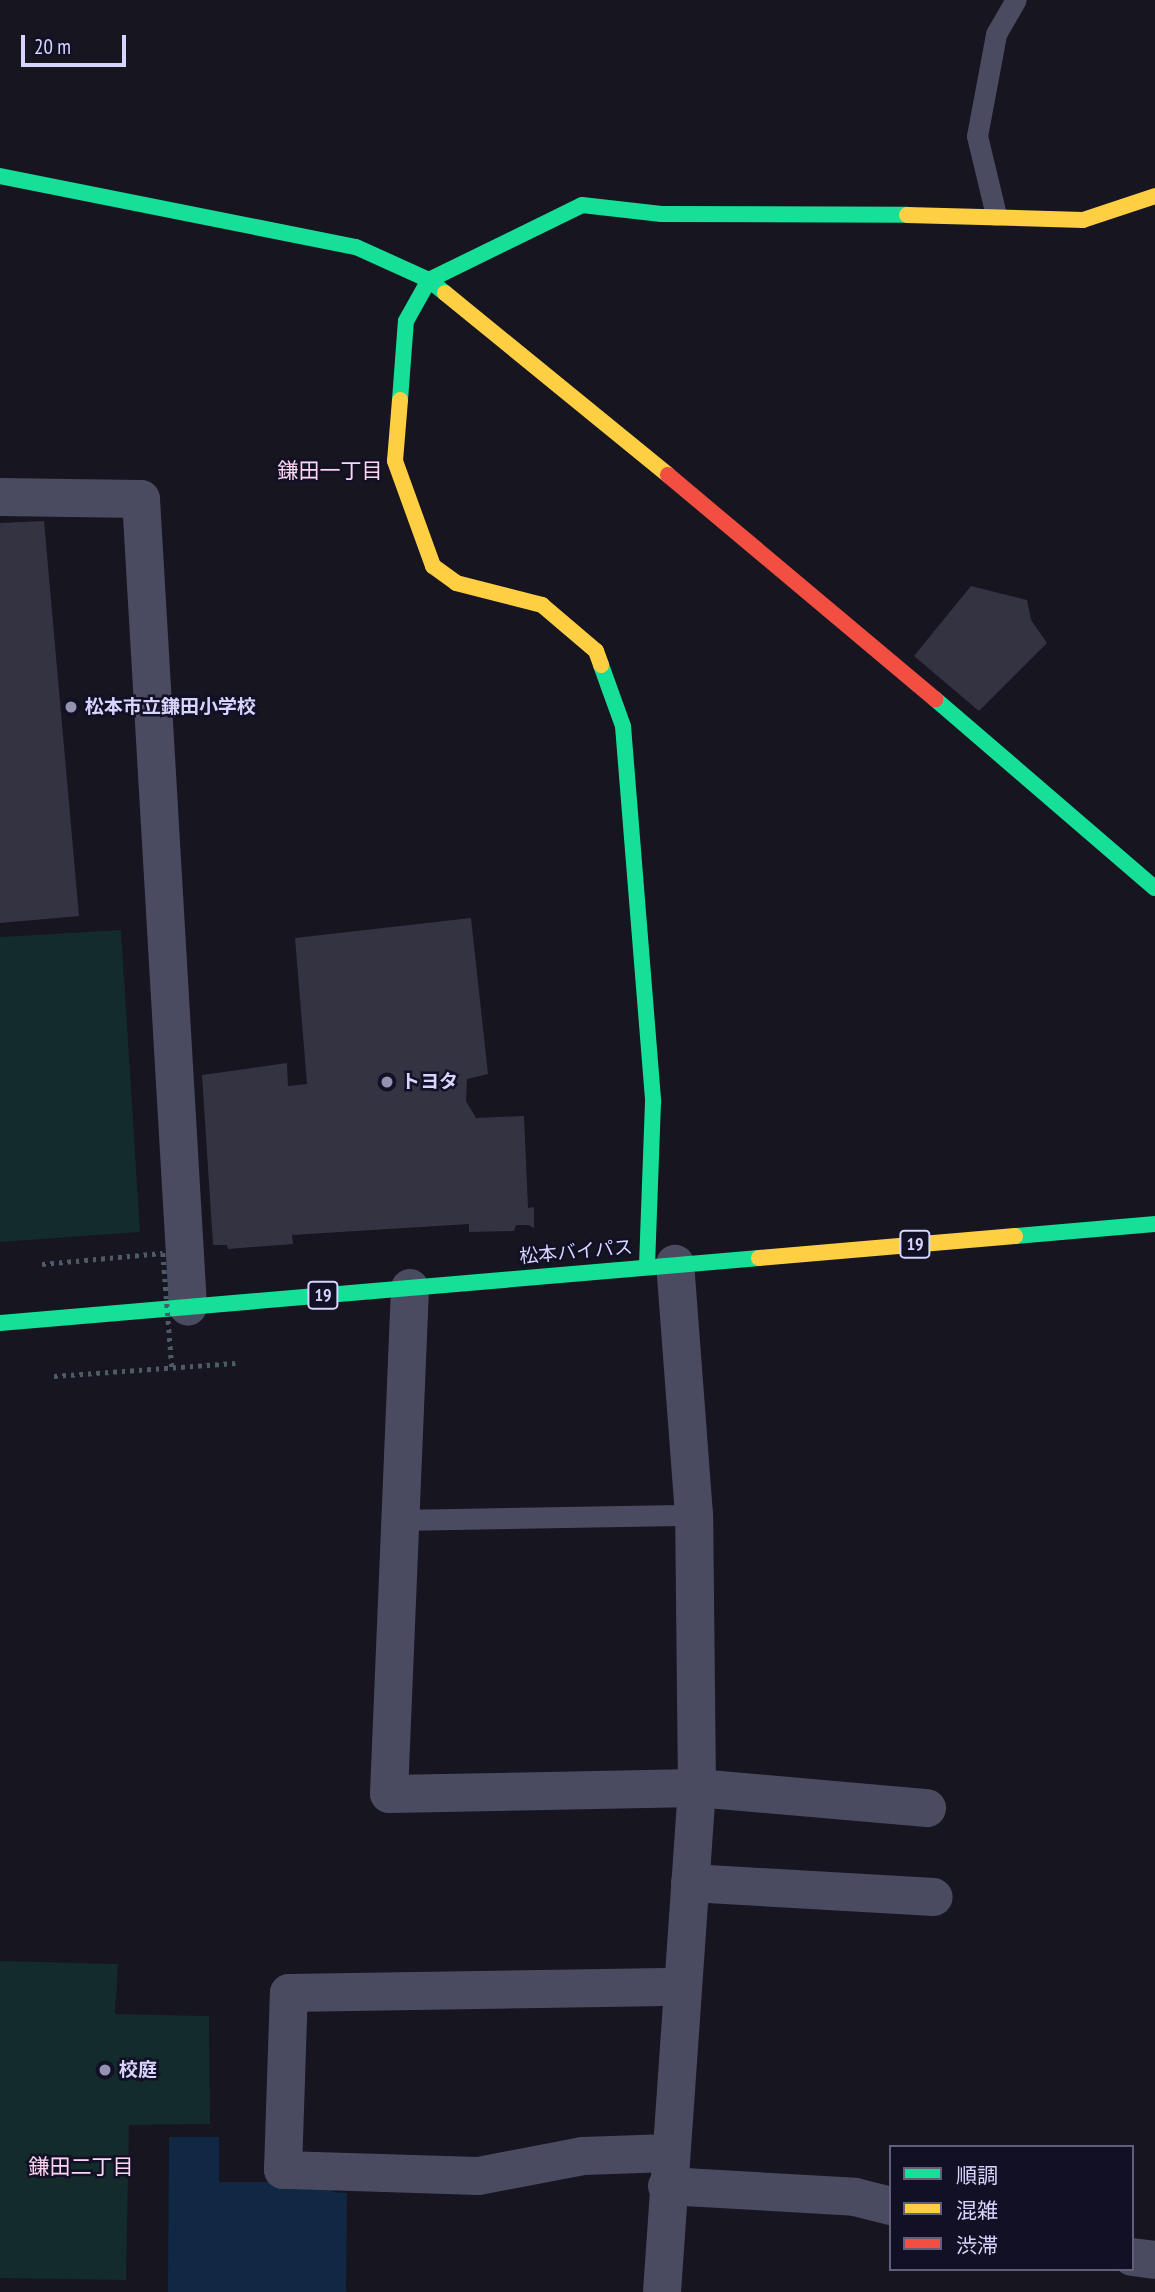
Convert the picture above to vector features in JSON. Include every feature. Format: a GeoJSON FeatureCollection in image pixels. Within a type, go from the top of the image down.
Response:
{"type":"FeatureCollection","features":[{"type":"Feature","properties":{"kind":"main road"},"geometry":{"type":"LineString","coordinates":[[0,176],[356,247],[429,280],[791,576],[1155,888]]}},
{"type":"Feature","properties":{"kind":"main road"},"geometry":{"type":"LineString","coordinates":[[661,1265],[653,1102],[623,726],[596,651],[542,605],[456,583],[433,566],[395,461],[406,321],[429,280],[583,205],[661,214],[996,215],[1083,220],[1155,196]]}},
{"type":"Feature","properties":{"kind":"main road","name":"松本バイパス"},"geometry":{"type":"LineString","coordinates":[[0,1323],[1155,1224]]}},
{"type":"Feature","properties":{"kind":"street"},"geometry":{"type":"LineString","coordinates":[[0,497],[141,499],[188,1307]]}},
{"type":"Feature","properties":{"kind":"street"},"geometry":{"type":"LineString","coordinates":[[661,1265],[694,1515],[697,1787],[668,2170],[662,2292]]}},
{"type":"Feature","properties":{"kind":"street"},"geometry":{"type":"LineString","coordinates":[[410,1288],[388,1794],[697,1787],[927,1808]]}},
{"type":"Feature","properties":{"kind":"street"},"geometry":{"type":"LineString","coordinates":[[690,1884],[934,1897]]}},
{"type":"Feature","properties":{"kind":"street"},"geometry":{"type":"LineString","coordinates":[[682,1987],[289,1993],[283,2170],[478,2176],[583,2156],[855,2197],[889,2206]]}},
{"type":"Feature","properties":{"kind":"street"},"geometry":{"type":"LineString","coordinates":[[1134,2257],[1155,2260]]}},
{"type":"Feature","properties":{"kind":"lane"},"geometry":{"type":"LineString","coordinates":[[996,215],[977,136],[996,34],[1016,0]]}},
{"type":"Feature","properties":{"kind":"lane"},"geometry":{"type":"LineString","coordinates":[[398,1520],[694,1515]]}},
{"type":"Feature","properties":{"kind":"path"},"geometry":{"type":"LineString","coordinates":[[42,1264],[163,1254],[172,1368]]}},
{"type":"Feature","properties":{"kind":"path"},"geometry":{"type":"LineString","coordinates":[[54,1376],[236,1363]]}},
{"type":"Feature","properties":{"kind":"green space"},"geometry":{"type":"Polygon","coordinates":[[[121,930],[140,1232],[0,1242],[0,937],[121,930]]]}},
{"type":"Feature","properties":{"kind":"green space","name":"校庭"},"geometry":{"type":"Polygon","coordinates":[[[0,1961],[118,1964],[115,2014],[209,2016],[210,2124],[129,2125],[126,2280],[0,2278],[0,1961]]]}},
{"type":"Feature","properties":{"kind":"water"},"geometry":{"type":"Polygon","coordinates":[[[169,2137],[219,2137],[219,2182],[332,2182],[332,2192],[347,2193],[346,2292],[168,2292],[169,2137]]]}},
{"type":"Feature","properties":{"kind":"building"},"geometry":{"type":"Polygon","coordinates":[[[44,521],[79,916],[0,923],[0,523],[44,521]]]}},
{"type":"Feature","properties":{"kind":"building"},"geometry":{"type":"Polygon","coordinates":[[[971,586],[1027,600],[1031,620],[1047,643],[979,711],[914,656],[971,586]]]}},
{"type":"Feature","properties":{"kind":"building","name":"トヨタ"},"geometry":{"type":"Polygon","coordinates":[[[471,918],[488,1074],[467,1079],[466,1101],[476,1118],[524,1116],[528,1208],[534,1207],[534,1228],[516,1225],[514,1231],[469,1232],[469,1224],[292,1235],[293,1244],[228,1249],[227,1245],[213,1245],[202,1075],[287,1063],[288,1086],[307,1084],[295,938],[471,918]]]}},
{"type":"Feature","properties":{"kind":"traffic: fast"},"geometry":{"type":"LineString","coordinates":[[0,176],[356,247],[429,280],[445,293]]}},
{"type":"Feature","properties":{"kind":"traffic: fast"},"geometry":{"type":"LineString","coordinates":[[400,400],[406,321],[429,280],[582,205],[661,214],[907,215]]}},
{"type":"Feature","properties":{"kind":"traffic: fast"},"geometry":{"type":"LineString","coordinates":[[601,665],[623,726],[653,1102],[647,1267]]}},
{"type":"Feature","properties":{"kind":"traffic: fast"},"geometry":{"type":"LineString","coordinates":[[935,699],[1155,888]]}},
{"type":"Feature","properties":{"kind":"traffic: fast"},"geometry":{"type":"LineString","coordinates":[[1015,1236],[1155,1224]]}},
{"type":"Feature","properties":{"kind":"traffic: fast"},"geometry":{"type":"LineString","coordinates":[[0,1323],[759,1258]]}},
{"type":"Feature","properties":{"kind":"traffic: slow"},"geometry":{"type":"LineString","coordinates":[[907,215],[1083,220],[1155,196]]}},
{"type":"Feature","properties":{"kind":"traffic: slow"},"geometry":{"type":"LineString","coordinates":[[445,293],[668,475]]}},
{"type":"Feature","properties":{"kind":"traffic: slow"},"geometry":{"type":"LineString","coordinates":[[400,400],[395,461],[433,566],[456,583],[542,605],[596,651],[601,665]]}},
{"type":"Feature","properties":{"kind":"traffic: slow"},"geometry":{"type":"LineString","coordinates":[[759,1258],[1015,1236]]}},
{"type":"Feature","properties":{"kind":"traffic: jam"},"geometry":{"type":"LineString","coordinates":[[668,475],[935,699]]}},
{"type":"Feature","properties":{"kind":"place","name":"松本市立鎌田小学校"},"geometry":{"type":"Point","coordinates":[71,707]}},
{"type":"Feature","properties":{"kind":"place","name":"トヨタ"},"geometry":{"type":"Point","coordinates":[387,1082]}},
{"type":"Feature","properties":{"kind":"place","name":"校庭"},"geometry":{"type":"Point","coordinates":[105,2070]}},
{"type":"Feature","properties":{"kind":"district","name":"鎌田一丁目"},"geometry":{"type":"Point","coordinates":[330,471]}},
{"type":"Feature","properties":{"kind":"district","name":"鎌田二丁目"},"geometry":{"type":"Point","coordinates":[81,2167]}}]}
